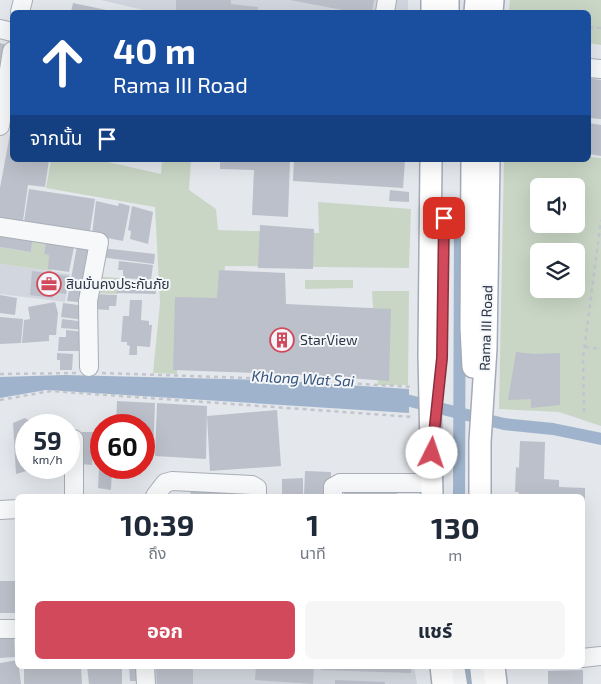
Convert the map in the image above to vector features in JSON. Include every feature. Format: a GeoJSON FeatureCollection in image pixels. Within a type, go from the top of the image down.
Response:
{"type":"FeatureCollection","features":[{"type":"Feature","properties":{"kind":"main road"},"geometry":{"type":"LineString","coordinates":[[431,162],[427,384],[432,438],[432,490]]}},
{"type":"Feature","properties":{"kind":"main road"},"geometry":{"type":"LineString","coordinates":[[427,384],[445,162]]}},
{"type":"Feature","properties":{"kind":"main road","name":"Rama III Road"},"geometry":{"type":"LineString","coordinates":[[479,388],[486,348],[489,162]]}},
{"type":"Feature","properties":{"kind":"main road","name":"Rama III Road"},"geometry":{"type":"LineString","coordinates":[[472,170],[471,328],[479,388]]}},
{"type":"Feature","properties":{"kind":"main road"},"geometry":{"type":"LineString","coordinates":[[479,388],[480,494]]}},
{"type":"Feature","properties":{"kind":"main road"},"geometry":{"type":"LineString","coordinates":[[441,669],[442,684]]}},
{"type":"Feature","properties":{"kind":"main road"},"geometry":{"type":"LineString","coordinates":[[494,669],[496,684]]}},
{"type":"Feature","properties":{"kind":"street"},"geometry":{"type":"LineString","coordinates":[[0,126],[10,64]]}},
{"type":"Feature","properties":{"kind":"street"},"geometry":{"type":"LineString","coordinates":[[0,227],[99,242],[88,301],[88,371]]}},
{"type":"Feature","properties":{"kind":"street"},"geometry":{"type":"LineString","coordinates":[[74,479],[74,494]]}},
{"type":"Feature","properties":{"kind":"street"},"geometry":{"type":"LineString","coordinates":[[157,494],[165,484],[172,480],[234,490],[255,486],[257,494]]}},
{"type":"Feature","properties":{"kind":"street"},"geometry":{"type":"LineString","coordinates":[[333,494],[334,487],[340,483],[400,490],[432,490]]}},
{"type":"Feature","properties":{"kind":"street"},"geometry":{"type":"LineString","coordinates":[[0,510],[15,509]]}},
{"type":"Feature","properties":{"kind":"street"},"geometry":{"type":"LineString","coordinates":[[0,629],[15,629]]}},
{"type":"Feature","properties":{"kind":"street"},"geometry":{"type":"LineString","coordinates":[[145,669],[146,684]]}},
{"type":"Feature","properties":{"kind":"street"},"geometry":{"type":"LineString","coordinates":[[455,669],[458,684]]}},
{"type":"Feature","properties":{"kind":"street"},"geometry":{"type":"LineString","coordinates":[[479,669],[481,684]]}},
{"type":"Feature","properties":{"kind":"path"},"geometry":{"type":"LineString","coordinates":[[584,412],[585,347],[601,220]]}},
{"type":"Feature","properties":{"kind":"path"},"geometry":{"type":"LineString","coordinates":[[585,347],[601,349]]}},
{"type":"Feature","properties":{"kind":"path"},"geometry":{"type":"LineString","coordinates":[[0,374],[88,371],[427,384]]}},
{"type":"Feature","properties":{"kind":"path"},"geometry":{"type":"LineString","coordinates":[[0,400],[51,391],[413,417]]}},
{"type":"Feature","properties":{"kind":"shaded area"},"geometry":{"type":"Polygon","coordinates":[[[101,0],[408,0],[408,10],[144,10],[101,0]]]}},
{"type":"Feature","properties":{"kind":"shaded area"},"geometry":{"type":"Polygon","coordinates":[[[0,264],[70,274],[65,302],[0,294],[0,264]]]}},
{"type":"Feature","properties":{"kind":"shaded area"},"geometry":{"type":"Polygon","coordinates":[[[154,669],[414,669],[417,684],[154,684],[154,669]]]}},
{"type":"Feature","properties":{"kind":"green space"},"geometry":{"type":"Polygon","coordinates":[[[510,0],[601,0],[601,45],[591,43],[591,10],[509,10],[510,0]]]}},
{"type":"Feature","properties":{"kind":"green space"},"geometry":{"type":"Polygon","coordinates":[[[591,157],[601,158],[601,426],[559,412],[499,409],[504,162],[591,162],[591,157]]]}},
{"type":"Feature","properties":{"kind":"green space"},"geometry":{"type":"Polygon","coordinates":[[[51,162],[108,162],[161,174],[162,162],[191,162],[189,190],[216,209],[218,230],[319,233],[318,202],[411,209],[409,268],[225,266],[221,302],[179,303],[177,374],[153,373],[160,303],[155,207],[46,188],[51,162]]]}},
{"type":"Feature","properties":{"kind":"green space"},"geometry":{"type":"Polygon","coordinates":[[[33,234],[55,237],[51,271],[0,264],[0,247],[31,252],[33,234]]]}},
{"type":"Feature","properties":{"kind":"green space"},"geometry":{"type":"Polygon","coordinates":[[[94,276],[119,278],[118,294],[91,293],[94,276]]]}},
{"type":"Feature","properties":{"kind":"green space"},"geometry":{"type":"Polygon","coordinates":[[[305,280],[353,280],[353,288],[305,289],[305,280]]]}},
{"type":"Feature","properties":{"kind":"green space"},"geometry":{"type":"Polygon","coordinates":[[[372,291],[409,291],[408,385],[378,385],[372,291]]]}},
{"type":"Feature","properties":{"kind":"water"},"geometry":{"type":"Polygon","coordinates":[[[65,375],[268,380],[409,389],[409,413],[46,390],[0,398],[0,377],[65,375]]]}},
{"type":"Feature","properties":{"kind":"building"},"geometry":{"type":"Polygon","coordinates":[[[176,0],[231,0],[231,4],[258,7],[258,10],[176,10],[176,0]]]}},
{"type":"Feature","properties":{"kind":"building"},"geometry":{"type":"Polygon","coordinates":[[[290,0],[374,0],[372,10],[342,10],[290,0]]]}},
{"type":"Feature","properties":{"kind":"building"},"geometry":{"type":"Polygon","coordinates":[[[73,3],[106,10],[71,10],[73,3]]]}},
{"type":"Feature","properties":{"kind":"building"},"geometry":{"type":"Polygon","coordinates":[[[0,43],[7,45],[0,79],[0,43]]]}},
{"type":"Feature","properties":{"kind":"building"},"geometry":{"type":"Polygon","coordinates":[[[591,78],[601,80],[601,119],[591,118],[591,78]]]}},
{"type":"Feature","properties":{"kind":"building"},"geometry":{"type":"Polygon","coordinates":[[[591,123],[601,125],[601,156],[591,154],[591,123]]]}},
{"type":"Feature","properties":{"kind":"building"},"geometry":{"type":"Polygon","coordinates":[[[10,134],[10,162],[49,162],[45,187],[28,185],[22,228],[0,224],[0,188],[10,134]]]}},
{"type":"Feature","properties":{"kind":"building"},"geometry":{"type":"Polygon","coordinates":[[[220,162],[290,162],[288,217],[252,215],[254,170],[220,169],[220,162]]]}},
{"type":"Feature","properties":{"kind":"building"},"geometry":{"type":"Polygon","coordinates":[[[294,162],[405,162],[403,188],[293,181],[294,162]]]}},
{"type":"Feature","properties":{"kind":"building"},"geometry":{"type":"Polygon","coordinates":[[[29,189],[95,199],[89,237],[23,228],[29,189]]]}},
{"type":"Feature","properties":{"kind":"building"},"geometry":{"type":"Polygon","coordinates":[[[390,190],[409,192],[409,202],[389,201],[390,190]]]}},
{"type":"Feature","properties":{"kind":"building"},"geometry":{"type":"Polygon","coordinates":[[[96,201],[118,206],[119,203],[130,206],[123,241],[92,235],[96,201]]]}},
{"type":"Feature","properties":{"kind":"building"},"geometry":{"type":"Polygon","coordinates":[[[132,206],[153,212],[148,244],[130,239],[131,231],[128,230],[132,206]]]}},
{"type":"Feature","properties":{"kind":"building"},"geometry":{"type":"Polygon","coordinates":[[[260,225],[314,229],[313,269],[258,268],[260,225]]]}},
{"type":"Feature","properties":{"kind":"building"},"geometry":{"type":"Polygon","coordinates":[[[0,229],[33,234],[31,252],[0,247],[0,229]]]}},
{"type":"Feature","properties":{"kind":"building"},"geometry":{"type":"Polygon","coordinates":[[[47,238],[75,242],[69,272],[48,269],[49,255],[44,254],[47,238]]]}},
{"type":"Feature","properties":{"kind":"building"},"geometry":{"type":"Polygon","coordinates":[[[78,240],[94,243],[86,303],[67,301],[78,240]]]}},
{"type":"Feature","properties":{"kind":"building"},"geometry":{"type":"Polygon","coordinates":[[[102,248],[155,254],[154,264],[100,257],[102,248]]]}},
{"type":"Feature","properties":{"kind":"building"},"geometry":{"type":"Polygon","coordinates":[[[119,261],[153,265],[151,280],[123,278],[123,270],[118,270],[119,261]]]}},
{"type":"Feature","properties":{"kind":"building","name":"StarView"},"geometry":{"type":"Polygon","coordinates":[[[219,270],[285,273],[286,304],[391,309],[389,381],[308,375],[173,370],[175,297],[217,298],[219,270]]]}},
{"type":"Feature","properties":{"kind":"building","name":"สินมั่นคงประกันภัย"},"geometry":{"type":"Polygon","coordinates":[[[32,271],[69,276],[66,294],[54,292],[53,298],[30,295],[32,271]]]}},
{"type":"Feature","properties":{"kind":"building"},"geometry":{"type":"Polygon","coordinates":[[[114,279],[155,283],[156,294],[117,293],[117,284],[114,283],[114,279]]]}},
{"type":"Feature","properties":{"kind":"building"},"geometry":{"type":"Polygon","coordinates":[[[92,294],[117,295],[116,306],[109,306],[109,310],[91,309],[92,294]]]}},
{"type":"Feature","properties":{"kind":"building"},"geometry":{"type":"Polygon","coordinates":[[[0,295],[17,298],[15,315],[0,313],[0,295]]]}},
{"type":"Feature","properties":{"kind":"building"},"geometry":{"type":"Polygon","coordinates":[[[130,300],[142,300],[141,320],[149,321],[149,325],[152,325],[150,347],[137,346],[137,355],[129,355],[130,346],[127,345],[127,342],[121,342],[123,316],[129,316],[130,300]]]}},
{"type":"Feature","properties":{"kind":"building"},"geometry":{"type":"Polygon","coordinates":[[[55,302],[58,313],[56,335],[49,335],[49,341],[22,343],[24,320],[30,319],[28,307],[55,302]]]}},
{"type":"Feature","properties":{"kind":"building"},"geometry":{"type":"Polygon","coordinates":[[[63,303],[85,306],[84,320],[61,317],[63,303]]]}},
{"type":"Feature","properties":{"kind":"building"},"geometry":{"type":"Polygon","coordinates":[[[0,317],[23,319],[21,343],[0,344],[0,317]]]}},
{"type":"Feature","properties":{"kind":"building"},"geometry":{"type":"Polygon","coordinates":[[[62,319],[86,322],[85,330],[61,328],[62,319]]]}},
{"type":"Feature","properties":{"kind":"building"},"geometry":{"type":"Polygon","coordinates":[[[66,330],[86,332],[85,351],[58,351],[59,337],[66,337],[66,330]]]}},
{"type":"Feature","properties":{"kind":"building"},"geometry":{"type":"Polygon","coordinates":[[[516,352],[534,354],[560,353],[560,405],[531,408],[531,399],[508,400],[516,352]]]}},
{"type":"Feature","properties":{"kind":"building"},"geometry":{"type":"Polygon","coordinates":[[[57,353],[73,354],[72,370],[60,370],[60,360],[57,360],[57,353]]]}},
{"type":"Feature","properties":{"kind":"building"},"geometry":{"type":"Polygon","coordinates":[[[117,401],[155,403],[155,414],[116,414],[117,401]]]}},
{"type":"Feature","properties":{"kind":"building"},"geometry":{"type":"Polygon","coordinates":[[[157,403],[207,406],[206,459],[155,456],[157,403]]]}},
{"type":"Feature","properties":{"kind":"building"},"geometry":{"type":"Polygon","coordinates":[[[277,410],[281,466],[210,471],[207,416],[277,410]]]}},
{"type":"Feature","properties":{"kind":"building"},"geometry":{"type":"Polygon","coordinates":[[[15,422],[15,457],[13,423],[15,422]]]}},
{"type":"Feature","properties":{"kind":"building"},"geometry":{"type":"Polygon","coordinates":[[[82,432],[90,432],[90,465],[81,464],[82,432]]]}},
{"type":"Feature","properties":{"kind":"building"},"geometry":{"type":"Polygon","coordinates":[[[520,441],[545,442],[544,479],[559,480],[559,487],[585,488],[585,494],[518,494],[519,492],[515,492],[516,467],[519,468],[520,441]]]}},
{"type":"Feature","properties":{"kind":"building"},"geometry":{"type":"Polygon","coordinates":[[[305,471],[331,472],[331,494],[304,494],[305,471]]]}},
{"type":"Feature","properties":{"kind":"building"},"geometry":{"type":"Polygon","coordinates":[[[303,478],[303,494],[282,494],[282,479],[303,478]]]}},
{"type":"Feature","properties":{"kind":"building"},"geometry":{"type":"Polygon","coordinates":[[[99,479],[112,479],[111,490],[98,488],[99,479]]]}},
{"type":"Feature","properties":{"kind":"building"},"geometry":{"type":"Polygon","coordinates":[[[397,487],[397,494],[344,494],[344,488],[397,487]]]}},
{"type":"Feature","properties":{"kind":"building"},"geometry":{"type":"Polygon","coordinates":[[[190,488],[227,488],[227,494],[191,494],[190,488]]]}},
{"type":"Feature","properties":{"kind":"building"},"geometry":{"type":"Polygon","coordinates":[[[0,581],[15,581],[15,613],[0,613],[0,581]]]}},
{"type":"Feature","properties":{"kind":"building"},"geometry":{"type":"Polygon","coordinates":[[[0,635],[14,635],[15,657],[0,658],[0,635]]]}},
{"type":"Feature","properties":{"kind":"building"},"geometry":{"type":"Polygon","coordinates":[[[15,660],[15,669],[19,669],[21,684],[0,684],[0,663],[15,660]]]}},
{"type":"Feature","properties":{"kind":"building"},"geometry":{"type":"Polygon","coordinates":[[[24,669],[81,669],[82,684],[24,684],[24,669]]]}},
{"type":"Feature","properties":{"kind":"building"},"geometry":{"type":"Polygon","coordinates":[[[87,669],[122,669],[122,684],[89,684],[87,669]]]}},
{"type":"Feature","properties":{"kind":"building"},"geometry":{"type":"Polygon","coordinates":[[[129,669],[139,669],[141,681],[130,681],[129,669]]]}},
{"type":"Feature","properties":{"kind":"building"},"geometry":{"type":"Polygon","coordinates":[[[156,669],[193,669],[193,684],[157,684],[156,669]]]}},
{"type":"Feature","properties":{"kind":"building"},"geometry":{"type":"Polygon","coordinates":[[[256,669],[314,669],[313,684],[255,680],[256,669]]]}},
{"type":"Feature","properties":{"kind":"building"},"geometry":{"type":"Polygon","coordinates":[[[411,669],[411,673],[321,670],[411,669]]]}},
{"type":"Feature","properties":{"kind":"building"},"geometry":{"type":"Polygon","coordinates":[[[583,670],[583,684],[548,684],[548,671],[583,670]]]}},
{"type":"Feature","properties":{"kind":"building"},"geometry":{"type":"Polygon","coordinates":[[[335,680],[385,682],[385,684],[335,684],[335,680]]]}},
{"type":"Feature","properties":{"kind":"waterway"},"geometry":{"type":"LineString","coordinates":[[459,494],[460,232]]}},
{"type":"Feature","properties":{"kind":"waterway","name":"Khlong Wat Sai"},"geometry":{"type":"LineString","coordinates":[[393,399],[406,400],[504,424],[553,429],[601,439]]}},
{"type":"Feature","properties":{"kind":"waterway"},"geometry":{"type":"LineString","coordinates":[[468,669],[469,684]]}},
{"type":"Feature","properties":{"kind":"place","name":"สินมั่นคงประกันภัย"},"geometry":{"type":"Point","coordinates":[49,284]}},
{"type":"Feature","properties":{"kind":"place","name":"StarView"},"geometry":{"type":"Point","coordinates":[282,340]}},
{"type":"Feature","properties":{"kind":"route"},"geometry":{"type":"LineString","coordinates":[[432,453],[432,438],[442,358],[444,218]]}}]}
